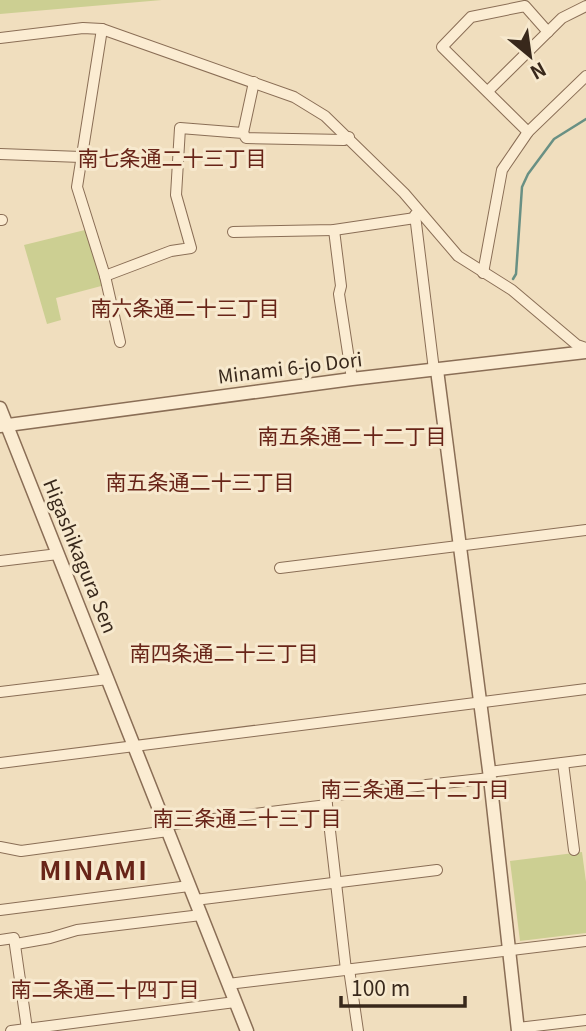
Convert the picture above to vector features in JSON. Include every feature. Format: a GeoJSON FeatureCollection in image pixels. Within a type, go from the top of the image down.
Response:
{"type":"FeatureCollection","features":[{"type":"Feature","properties":{"kind":"street"},"geometry":{"type":"LineString","coordinates":[[528,131],[443,47],[471,17],[525,6],[548,32]]}},
{"type":"Feature","properties":{"kind":"street"},"geometry":{"type":"LineString","coordinates":[[488,92],[562,18],[586,6]]}},
{"type":"Feature","properties":{"kind":"street"},"geometry":{"type":"LineString","coordinates":[[0,38],[83,28],[102,29],[294,97],[325,116],[349,137],[458,256],[512,290],[586,350]]}},
{"type":"Feature","properties":{"kind":"street"},"geometry":{"type":"LineString","coordinates":[[102,29],[76,187],[105,276],[120,342]]}},
{"type":"Feature","properties":{"kind":"street"},"geometry":{"type":"LineString","coordinates":[[483,273],[502,170],[528,131],[586,76]]}},
{"type":"Feature","properties":{"kind":"street"},"geometry":{"type":"LineString","coordinates":[[254,82],[243,132],[246,138],[303,141],[344,140],[349,137]]}},
{"type":"Feature","properties":{"kind":"street"},"geometry":{"type":"LineString","coordinates":[[105,276],[172,251],[191,248],[176,195],[180,128],[243,132]]}},
{"type":"Feature","properties":{"kind":"street"},"geometry":{"type":"LineString","coordinates":[[0,154],[81,158]]}},
{"type":"Feature","properties":{"kind":"street"},"geometry":{"type":"LineString","coordinates":[[233,232],[334,230],[416,213]]}},
{"type":"Feature","properties":{"kind":"street"},"geometry":{"type":"LineString","coordinates":[[416,213],[489,775],[518,1030],[586,1020]]}},
{"type":"Feature","properties":{"kind":"street"},"geometry":{"type":"LineString","coordinates":[[334,230],[341,286],[339,294],[352,379]]}},
{"type":"Feature","properties":{"kind":"street","name":"Minami 6-jo Dori"},"geometry":{"type":"LineString","coordinates":[[3,425],[586,350]]}},
{"type":"Feature","properties":{"kind":"street","name":"Higashikagura Sen"},"geometry":{"type":"LineString","coordinates":[[0,408],[3,425],[58,554],[247,1031]]}},
{"type":"Feature","properties":{"kind":"street"},"geometry":{"type":"LineString","coordinates":[[280,568],[586,530]]}},
{"type":"Feature","properties":{"kind":"street"},"geometry":{"type":"LineString","coordinates":[[0,561],[58,554]]}},
{"type":"Feature","properties":{"kind":"street"},"geometry":{"type":"LineString","coordinates":[[0,692],[108,679]]}},
{"type":"Feature","properties":{"kind":"street"},"geometry":{"type":"LineString","coordinates":[[0,763],[586,689]]}},
{"type":"Feature","properties":{"kind":"street"},"geometry":{"type":"LineString","coordinates":[[358,1031],[326,796],[586,760]]}},
{"type":"Feature","properties":{"kind":"street"},"geometry":{"type":"LineString","coordinates":[[563,763],[574,850]]}},
{"type":"Feature","properties":{"kind":"street"},"geometry":{"type":"LineString","coordinates":[[0,847],[22,850],[327,805]]}},
{"type":"Feature","properties":{"kind":"street"},"geometry":{"type":"LineString","coordinates":[[195,900],[437,870]]}},
{"type":"Feature","properties":{"kind":"street"},"geometry":{"type":"LineString","coordinates":[[0,910],[189,886]]}},
{"type":"Feature","properties":{"kind":"street"},"geometry":{"type":"LineString","coordinates":[[16,944],[50,939],[77,930],[201,915]]}},
{"type":"Feature","properties":{"kind":"street"},"geometry":{"type":"LineString","coordinates":[[0,940],[14,938],[16,944],[27,1029]]}},
{"type":"Feature","properties":{"kind":"street"},"geometry":{"type":"LineString","coordinates":[[228,984],[586,941]]}},
{"type":"Feature","properties":{"kind":"street"},"geometry":{"type":"LineString","coordinates":[[11,1031],[235,1002]]}},
{"type":"Feature","properties":{"kind":"green space"},"geometry":{"type":"Polygon","coordinates":[[[0,0],[162,0],[0,14],[0,0]]]}},
{"type":"Feature","properties":{"kind":"green space"},"geometry":{"type":"Polygon","coordinates":[[[89,229],[105,285],[56,298],[61,320],[47,324],[24,245],[89,229]]]}},
{"type":"Feature","properties":{"kind":"green space"},"geometry":{"type":"Polygon","coordinates":[[[582,852],[586,882],[586,933],[520,941],[510,861],[582,852]]]}},
{"type":"Feature","properties":{"kind":"waterway"},"geometry":{"type":"LineString","coordinates":[[513,279],[516,274],[522,187],[528,174],[554,139],[586,119]]}},
{"type":"Feature","properties":{"kind":"district","name":"南七条通二十三丁目"},"geometry":{"type":"Point","coordinates":[172,159]}},
{"type":"Feature","properties":{"kind":"district","name":"南六条通二十三丁目"},"geometry":{"type":"Point","coordinates":[185,309]}},
{"type":"Feature","properties":{"kind":"district","name":"南五条通二十二丁目"},"geometry":{"type":"Point","coordinates":[352,437]}},
{"type":"Feature","properties":{"kind":"district","name":"南五条通二十三丁目"},"geometry":{"type":"Point","coordinates":[200,483]}},
{"type":"Feature","properties":{"kind":"district","name":"南四条通二十三丁目"},"geometry":{"type":"Point","coordinates":[224,654]}},
{"type":"Feature","properties":{"kind":"district","name":"南三条通二十二丁目"},"geometry":{"type":"Point","coordinates":[415,790]}},
{"type":"Feature","properties":{"kind":"district","name":"南三条通二十三丁目"},"geometry":{"type":"Point","coordinates":[247,819]}},
{"type":"Feature","properties":{"kind":"district","name":"MINAMI"},"geometry":{"type":"Point","coordinates":[94,871]}},
{"type":"Feature","properties":{"kind":"district","name":"南二条通二十四丁目"},"geometry":{"type":"Point","coordinates":[105,990]}}]}
